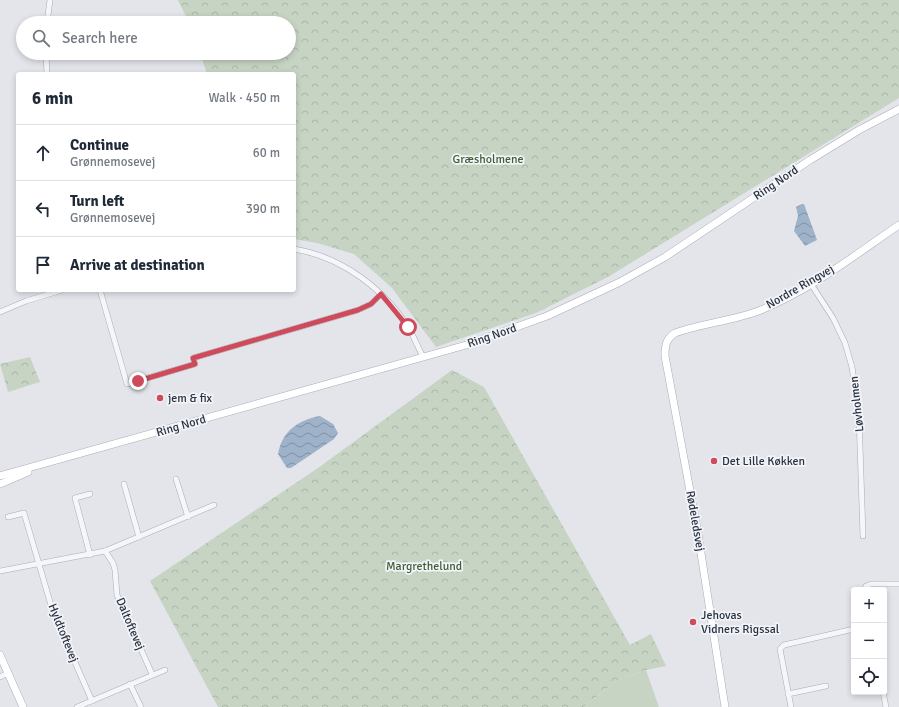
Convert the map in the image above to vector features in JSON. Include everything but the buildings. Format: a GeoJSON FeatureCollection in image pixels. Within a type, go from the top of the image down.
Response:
{"type":"FeatureCollection","features":[{"type":"Feature","properties":{"kind":"main road","name":"Ring Nord"},"geometry":{"type":"LineString","coordinates":[[0,476],[466,345],[547,316],[620,282],[665,257],[810,160],[858,130],[899,109]]}},
{"type":"Feature","properties":{"kind":"main road","name":"Nordre Ringvej"},"geometry":{"type":"LineString","coordinates":[[670,337],[681,331],[750,314],[777,302],[811,284],[899,226]]}},
{"type":"Feature","properties":{"kind":"main road","name":"Rødeledsvej"},"geometry":{"type":"LineString","coordinates":[[670,337],[665,345],[665,356],[698,534],[725,707]]}},
{"type":"Feature","properties":{"kind":"main road","name":"Ring Nord"},"geometry":{"type":"LineString","coordinates":[[0,484],[42,465]]}},
{"type":"Feature","properties":{"kind":"main road"},"geometry":{"type":"LineString","coordinates":[[0,655],[23,707]]}},
{"type":"Feature","properties":{"kind":"street"},"geometry":{"type":"LineString","coordinates":[[48,16],[50,0]]}},
{"type":"Feature","properties":{"kind":"street"},"geometry":{"type":"LineString","coordinates":[[46,60],[47,72]]}},
{"type":"Feature","properties":{"kind":"street"},"geometry":{"type":"LineString","coordinates":[[296,249],[311,253],[336,263],[361,278],[381,294],[408,327],[423,357]]}},
{"type":"Feature","properties":{"kind":"street","name":"Løvholmen"},"geometry":{"type":"LineString","coordinates":[[811,284],[833,318],[845,343],[852,367],[859,416],[863,536]]}},
{"type":"Feature","properties":{"kind":"street"},"geometry":{"type":"LineString","coordinates":[[0,312],[26,301],[55,292]]}},
{"type":"Feature","properties":{"kind":"street"},"geometry":{"type":"LineString","coordinates":[[101,292],[127,384],[195,364],[193,358],[358,310],[371,304],[381,294]]}},
{"type":"Feature","properties":{"kind":"street"},"geometry":{"type":"LineString","coordinates":[[176,479],[188,517]]}},
{"type":"Feature","properties":{"kind":"street"},"geometry":{"type":"LineString","coordinates":[[124,484],[139,537]]}},
{"type":"Feature","properties":{"kind":"street"},"geometry":{"type":"LineString","coordinates":[[90,494],[75,498],[90,555]]}},
{"type":"Feature","properties":{"kind":"street"},"geometry":{"type":"LineString","coordinates":[[0,571],[105,551],[214,505]]}},
{"type":"Feature","properties":{"kind":"street","name":"Hyldtoftevej"},"geometry":{"type":"LineString","coordinates":[[8,517],[24,513],[52,612],[92,700]]}},
{"type":"Feature","properties":{"kind":"street","name":"Daltoftevej"},"geometry":{"type":"LineString","coordinates":[[105,551],[113,563],[115,570],[117,594],[152,674]]}},
{"type":"Feature","properties":{"kind":"street"},"geometry":{"type":"LineString","coordinates":[[866,587],[871,584],[899,584]]}},
{"type":"Feature","properties":{"kind":"street"},"geometry":{"type":"LineString","coordinates":[[791,707],[780,649],[784,645],[851,630]]}},
{"type":"Feature","properties":{"kind":"street"},"geometry":{"type":"LineString","coordinates":[[77,707],[152,674],[165,670]]}},
{"type":"Feature","properties":{"kind":"street"},"geometry":{"type":"LineString","coordinates":[[0,677],[8,673]]}},
{"type":"Feature","properties":{"kind":"street"},"geometry":{"type":"LineString","coordinates":[[130,684],[141,707]]}},
{"type":"Feature","properties":{"kind":"street"},"geometry":{"type":"LineString","coordinates":[[788,694],[826,686]]}},
{"type":"Feature","properties":{"kind":"street"},"geometry":{"type":"LineString","coordinates":[[884,695],[886,707]]}},
{"type":"Feature","properties":{"kind":"green space","name":"Græsholmene"},"geometry":{"type":"Polygon","coordinates":[[[178,0],[899,0],[899,98],[608,277],[536,313],[436,347],[392,288],[354,254],[317,243],[296,239],[296,72],[206,72],[202,60],[296,60],[296,16],[186,16],[178,0]]]}},
{"type":"Feature","properties":{"kind":"green space"},"geometry":{"type":"Polygon","coordinates":[[[30,357],[40,382],[8,392],[0,364],[30,357]]]}},
{"type":"Feature","properties":{"kind":"green space","name":"Margrethelund"},"geometry":{"type":"Polygon","coordinates":[[[452,370],[484,387],[630,645],[651,634],[666,666],[646,670],[618,680],[583,707],[218,707],[150,581],[318,468],[452,370]]]}},
{"type":"Feature","properties":{"kind":"green space"},"geometry":{"type":"Polygon","coordinates":[[[646,670],[659,707],[583,707],[618,680],[646,670]]]}},
{"type":"Feature","properties":{"kind":"water"},"geometry":{"type":"Polygon","coordinates":[[[804,204],[817,240],[805,246],[794,231],[798,216],[796,207],[804,204]]]}},
{"type":"Feature","properties":{"kind":"water"},"geometry":{"type":"Polygon","coordinates":[[[320,416],[333,424],[338,433],[334,439],[291,468],[287,468],[278,454],[283,439],[292,428],[298,424],[305,420],[320,416]]]}},
{"type":"Feature","properties":{"kind":"place","name":"jem & fix"},"geometry":{"type":"Point","coordinates":[160,398]}},
{"type":"Feature","properties":{"kind":"place","name":"Det Lille Køkken"},"geometry":{"type":"Point","coordinates":[714,461]}},
{"type":"Feature","properties":{"kind":"place","name":"Jehovas Vidners Rigssal"},"geometry":{"type":"Point","coordinates":[693,622]}},
{"type":"Feature","properties":{"kind":"route"},"geometry":{"type":"LineString","coordinates":[[138,381],[195,364],[193,358],[358,310],[371,304],[381,294],[408,327]]}}]}
